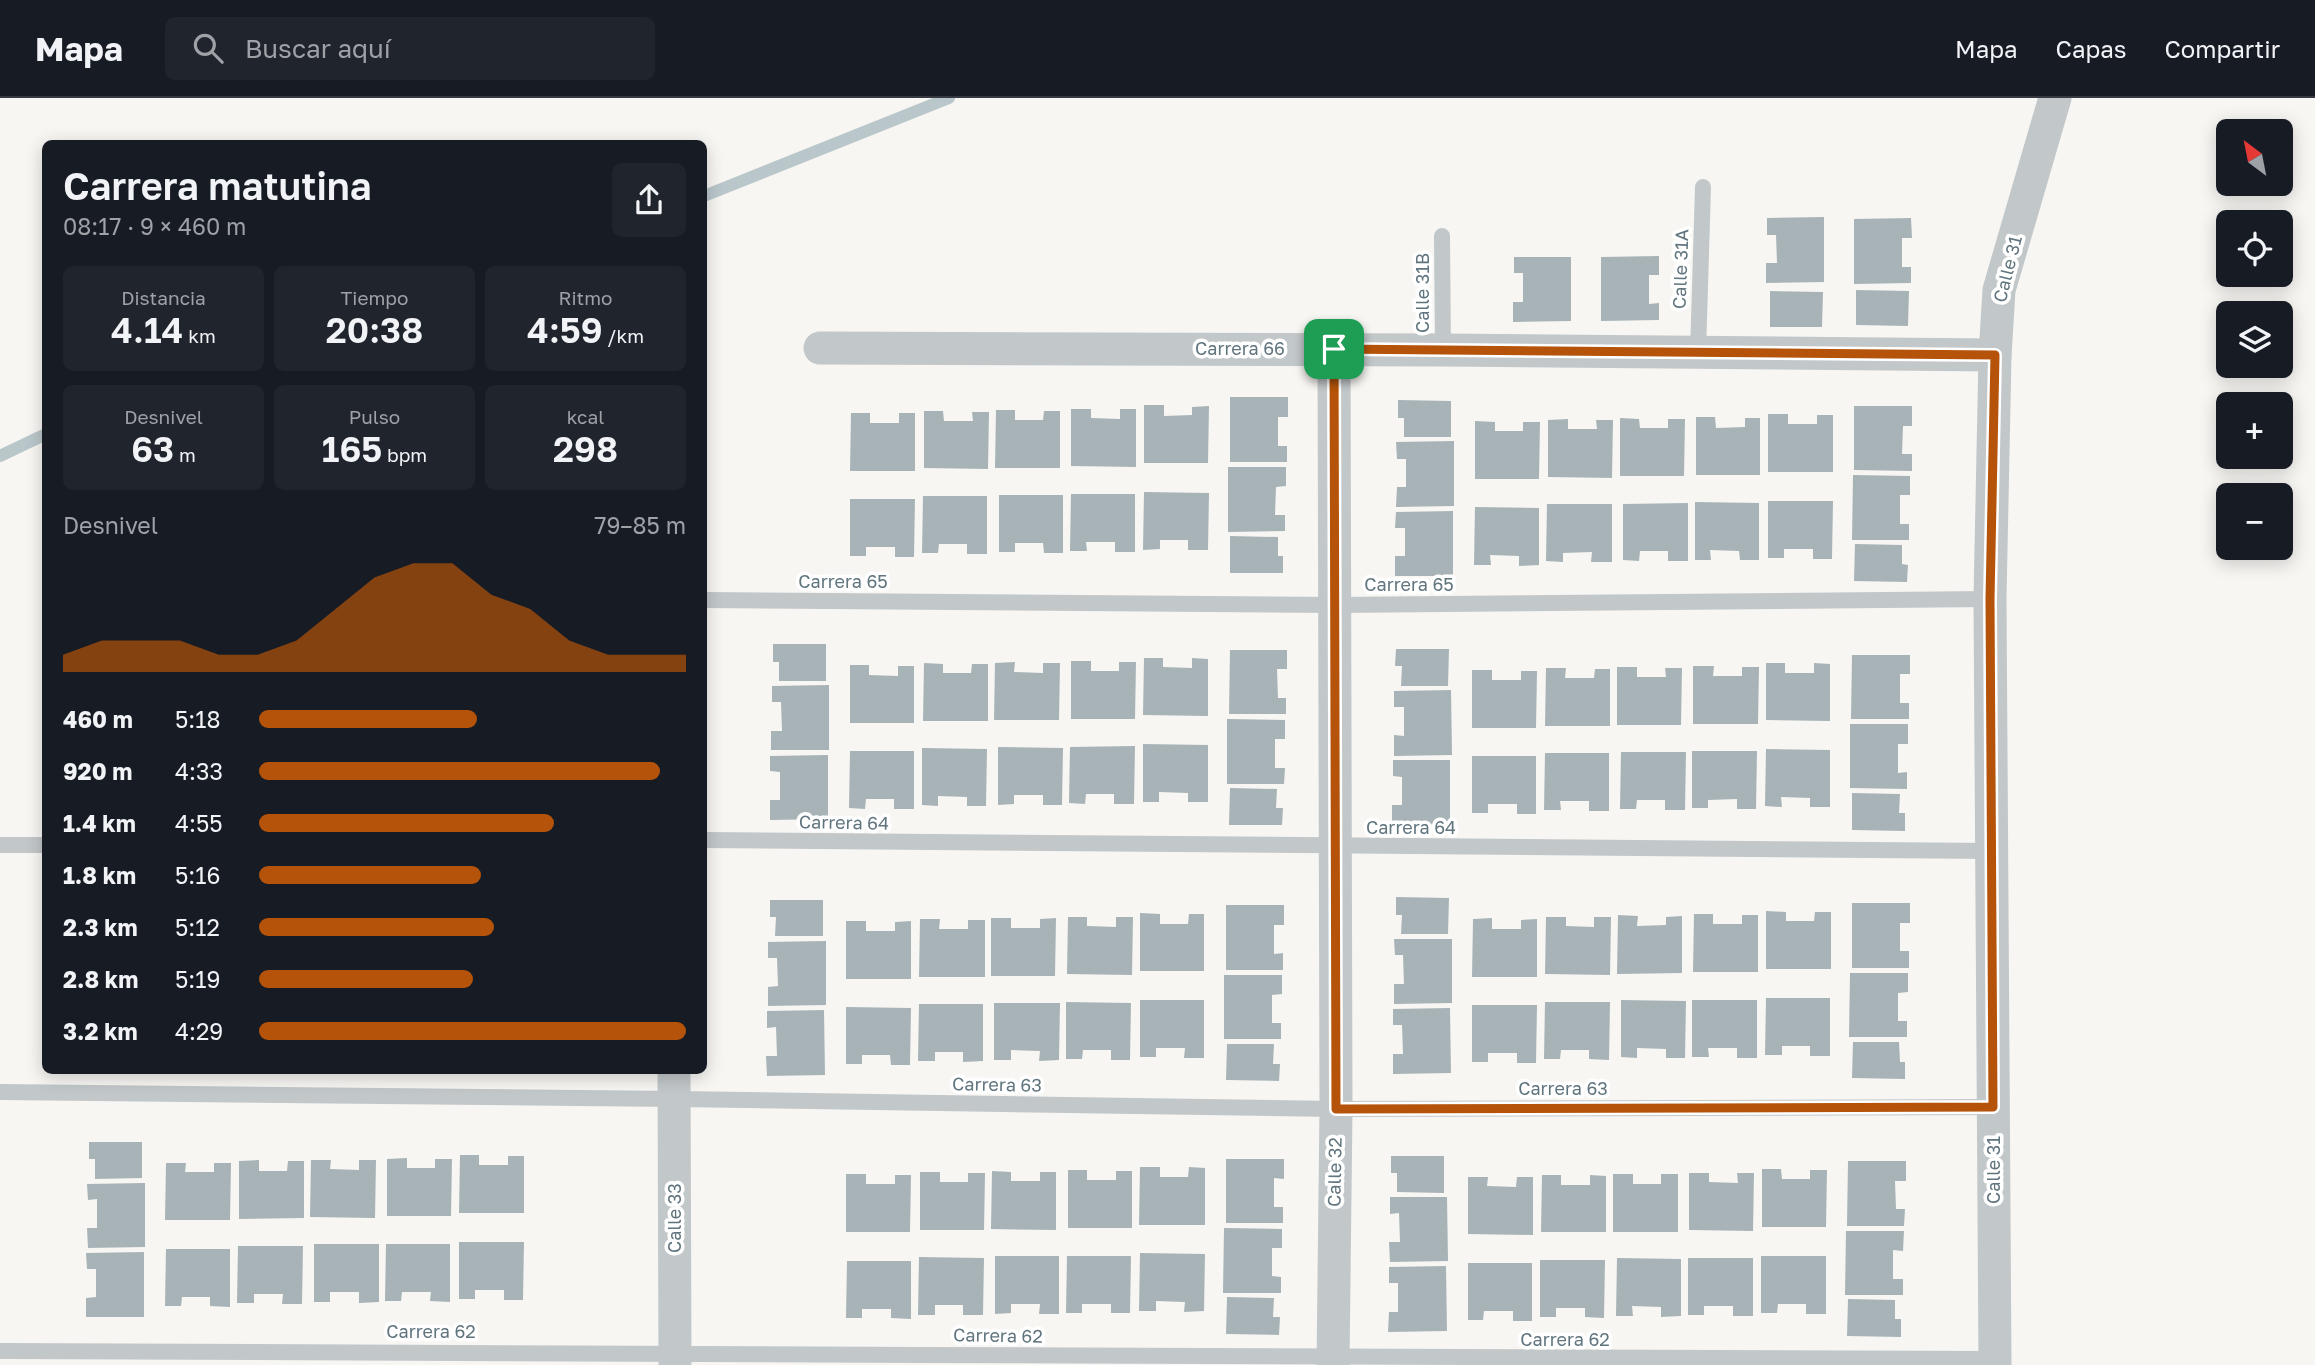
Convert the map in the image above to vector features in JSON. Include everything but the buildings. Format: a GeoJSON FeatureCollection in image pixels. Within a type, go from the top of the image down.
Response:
{"type":"FeatureCollection","features":[{"type":"Feature","properties":{"kind":"street","name":"Calle 31"},"geometry":{"type":"LineString","coordinates":[[1995,1362],[1990,599],[1995,355],[1999,290],[2055,100]]}},
{"type":"Feature","properties":{"kind":"street","name":"Carrera 66"},"geometry":{"type":"LineString","coordinates":[[820,348],[1995,355]]}},
{"type":"Feature","properties":{"kind":"street","name":"Calle 32"},"geometry":{"type":"LineString","coordinates":[[1333,1362],[1336,1109],[1334,349]]}},
{"type":"Feature","properties":{"kind":"street","name":"Calle 33"},"geometry":{"type":"LineString","coordinates":[[674,1085],[675,1358]]}},
{"type":"Feature","properties":{"kind":"lane","name":"Calle 31A"},"geometry":{"type":"LineString","coordinates":[[1698,352],[1703,187]]}},
{"type":"Feature","properties":{"kind":"lane","name":"Calle 31B"},"geometry":{"type":"LineString","coordinates":[[1442,236],[1443,350]]}},
{"type":"Feature","properties":{"kind":"lane","name":"Carrera 65"},"geometry":{"type":"LineString","coordinates":[[707,600],[1336,604],[1990,599]]}},
{"type":"Feature","properties":{"kind":"lane","name":"Carrera 64"},"geometry":{"type":"LineString","coordinates":[[707,841],[1993,851]]}},
{"type":"Feature","properties":{"kind":"lane"},"geometry":{"type":"LineString","coordinates":[[0,845],[42,845]]}},
{"type":"Feature","properties":{"kind":"lane","name":"Carrera 63"},"geometry":{"type":"LineString","coordinates":[[0,1092],[674,1085],[1336,1109],[1993,1107]]}},
{"type":"Feature","properties":{"kind":"lane","name":"Carrera 62"},"geometry":{"type":"LineString","coordinates":[[0,1351],[1333,1362],[1995,1362]]}},
{"type":"Feature","properties":{"kind":"waterway"},"geometry":{"type":"LineString","coordinates":[[707,195],[949,98]]}},
{"type":"Feature","properties":{"kind":"waterway"},"geometry":{"type":"LineString","coordinates":[[0,456],[42,436]]}},
{"type":"Feature","properties":{"kind":"route"},"geometry":{"type":"LineString","coordinates":[[1334,349],[1995,355],[1990,599],[1993,1107],[1336,1109],[1334,349]]}}]}
